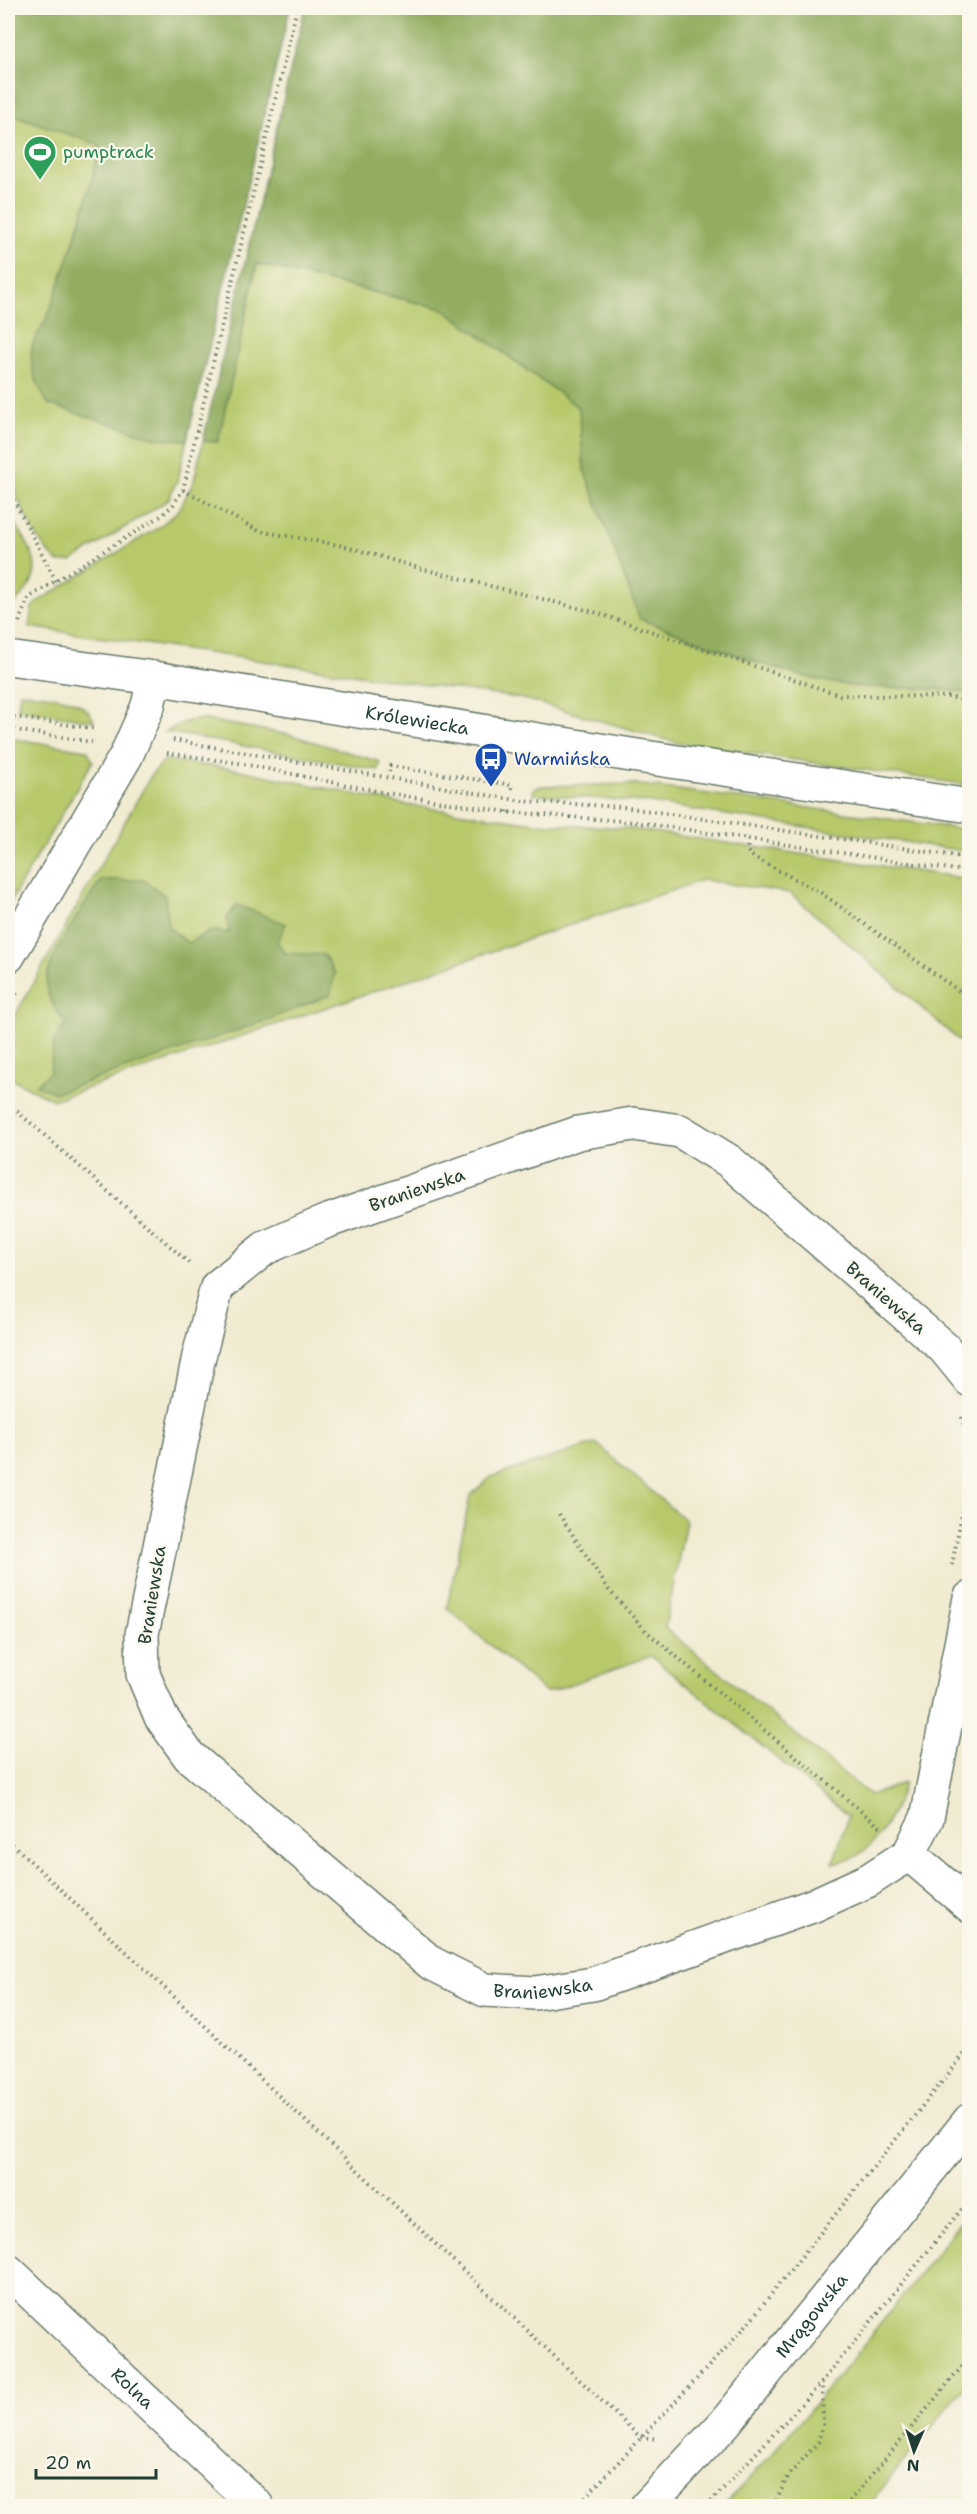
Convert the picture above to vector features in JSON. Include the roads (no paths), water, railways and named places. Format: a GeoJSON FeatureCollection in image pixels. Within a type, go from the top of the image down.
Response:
{"type":"FeatureCollection","features":[{"type":"Feature","properties":{"kind":"street","name":"Królewiecka"},"geometry":{"type":"LineString","coordinates":[[8,658],[154,678],[631,755],[969,806]]}},
{"type":"Feature","properties":{"kind":"street"},"geometry":{"type":"LineString","coordinates":[[8,956],[136,735],[148,706],[154,678]]}},
{"type":"Feature","properties":{"kind":"street","name":"Braniewska"},"geometry":{"type":"LineString","coordinates":[[909,1854],[869,1880],[812,1906],[593,1984],[535,1993],[485,1990],[431,1963],[189,1756],[161,1717],[143,1674],[141,1634],[199,1356],[217,1287],[265,1248],[325,1222],[578,1133],[633,1124],[680,1131],[729,1161],[944,1348],[965,1394]]}},
{"type":"Feature","properties":{"kind":"street"},"geometry":{"type":"LineString","coordinates":[[969,1598],[927,1818],[909,1854],[969,1905]]}},
{"type":"Feature","properties":{"kind":"street","name":"Mrągowska"},"geometry":{"type":"LineString","coordinates":[[647,2506],[725,2423],[969,2120]]}},
{"type":"Feature","properties":{"kind":"street","name":"Rolna"},"geometry":{"type":"LineString","coordinates":[[8,2271],[239,2501]]}},
{"type":"Feature","properties":{"kind":"place","name":"pumptrack"},"geometry":{"type":"Point","coordinates":[40,181]}},
{"type":"Feature","properties":{"kind":"place","name":"Warmińska"},"geometry":{"type":"Point","coordinates":[491,788]}}]}
